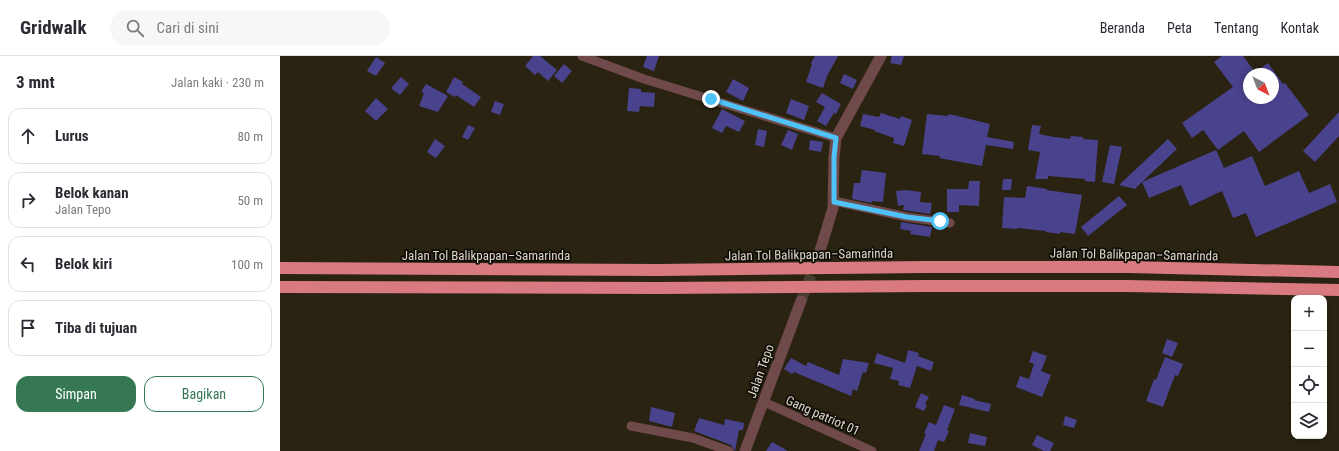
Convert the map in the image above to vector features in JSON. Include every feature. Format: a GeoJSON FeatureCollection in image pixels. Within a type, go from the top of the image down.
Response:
{"type":"FeatureCollection","features":[{"type":"Feature","properties":{"kind":"highway","name":"Jalan Tol Balikpapan–Samarinda"},"geometry":{"type":"LineString","coordinates":[[280,268],[658,270],[917,267],[1128,267],[1339,272]]}},
{"type":"Feature","properties":{"kind":"highway"},"geometry":{"type":"LineString","coordinates":[[280,287],[658,288],[1112,286],[1339,290]]}},
{"type":"Feature","properties":{"kind":"street"},"geometry":{"type":"LineString","coordinates":[[582,56],[644,79],[836,138]]}},
{"type":"Feature","properties":{"kind":"street"},"geometry":{"type":"LineString","coordinates":[[818,254],[834,202],[834,157],[836,138],[881,56]]}},
{"type":"Feature","properties":{"kind":"street"},"geometry":{"type":"LineString","coordinates":[[834,202],[907,217],[950,223]]}},
{"type":"Feature","properties":{"kind":"street","name":"Jalan Tepo"},"geometry":{"type":"LineString","coordinates":[[745,451],[801,301]]}},
{"type":"Feature","properties":{"kind":"street","name":"Gang patriot 01"},"geometry":{"type":"LineString","coordinates":[[764,402],[872,451]]}},
{"type":"Feature","properties":{"kind":"street"},"geometry":{"type":"LineString","coordinates":[[631,426],[692,438],[729,451]]}},
{"type":"Feature","properties":{"kind":"building"},"geometry":{"type":"Polygon","coordinates":[[[533,56],[540,56],[557,70],[548,81],[538,72],[535,75],[525,66],[533,56]]]}},
{"type":"Feature","properties":{"kind":"building"},"geometry":{"type":"Polygon","coordinates":[[[647,56],[659,56],[654,71],[643,67],[647,56]]]}},
{"type":"Feature","properties":{"kind":"building"},"geometry":{"type":"Polygon","coordinates":[[[815,56],[838,56],[827,76],[823,88],[806,82],[812,64],[811,63],[815,56]]]}},
{"type":"Feature","properties":{"kind":"building"},"geometry":{"type":"Polygon","coordinates":[[[892,56],[904,56],[901,65],[890,63],[892,56]]]}},
{"type":"Feature","properties":{"kind":"building"},"geometry":{"type":"Polygon","coordinates":[[[1222,56],[1243,56],[1252,68],[1243,68],[1243,104],[1279,104],[1279,78],[1283,84],[1285,83],[1309,115],[1259,152],[1244,131],[1218,150],[1203,130],[1192,138],[1182,123],[1233,87],[1214,62],[1222,56]]]}},
{"type":"Feature","properties":{"kind":"building"},"geometry":{"type":"Polygon","coordinates":[[[376,57],[385,63],[376,76],[367,71],[376,57]]]}},
{"type":"Feature","properties":{"kind":"building"},"geometry":{"type":"Polygon","coordinates":[[[1268,63],[1272,68],[1261,68],[1268,63]]]}},
{"type":"Feature","properties":{"kind":"building"},"geometry":{"type":"Polygon","coordinates":[[[564,64],[572,71],[562,83],[554,76],[564,64]]]}},
{"type":"Feature","properties":{"kind":"building"},"geometry":{"type":"Polygon","coordinates":[[[844,74],[857,80],[853,89],[840,83],[844,74]]]}},
{"type":"Feature","properties":{"kind":"building"},"geometry":{"type":"Polygon","coordinates":[[[401,77],[409,84],[400,95],[391,88],[401,77]]]}},
{"type":"Feature","properties":{"kind":"building"},"geometry":{"type":"Polygon","coordinates":[[[454,77],[463,82],[462,84],[481,97],[474,107],[456,95],[455,97],[446,92],[454,77]]]}},
{"type":"Feature","properties":{"kind":"building"},"geometry":{"type":"Polygon","coordinates":[[[733,79],[749,88],[743,101],[726,92],[733,79]]]}},
{"type":"Feature","properties":{"kind":"building"},"geometry":{"type":"Polygon","coordinates":[[[426,84],[448,96],[438,112],[419,106],[424,93],[421,92],[426,84]]]}},
{"type":"Feature","properties":{"kind":"building"},"geometry":{"type":"Polygon","coordinates":[[[629,88],[641,89],[641,92],[655,93],[654,107],[640,106],[639,112],[627,111],[629,88]]]}},
{"type":"Feature","properties":{"kind":"building"},"geometry":{"type":"Polygon","coordinates":[[[822,93],[841,104],[836,114],[834,113],[826,126],[817,121],[825,107],[816,102],[822,93]]]}},
{"type":"Feature","properties":{"kind":"building"},"geometry":{"type":"Polygon","coordinates":[[[376,98],[388,109],[376,121],[365,111],[376,98]]]}},
{"type":"Feature","properties":{"kind":"building"},"geometry":{"type":"Polygon","coordinates":[[[791,99],[809,106],[804,120],[786,113],[791,99]]]}},
{"type":"Feature","properties":{"kind":"building"},"geometry":{"type":"Polygon","coordinates":[[[495,101],[504,104],[500,115],[491,112],[495,101]]]}},
{"type":"Feature","properties":{"kind":"building"},"geometry":{"type":"Polygon","coordinates":[[[722,109],[745,121],[739,132],[726,126],[722,133],[712,128],[722,109]]]}},
{"type":"Feature","properties":{"kind":"building"},"geometry":{"type":"Polygon","coordinates":[[[1339,112],[1339,136],[1315,162],[1303,151],[1339,112]]]}},
{"type":"Feature","properties":{"kind":"building"},"geometry":{"type":"Polygon","coordinates":[[[881,113],[900,119],[901,116],[912,120],[904,146],[893,143],[894,138],[874,131],[875,130],[860,126],[863,114],[879,117],[881,113]]]}},
{"type":"Feature","properties":{"kind":"building"},"geometry":{"type":"Polygon","coordinates":[[[927,114],[948,116],[949,114],[990,124],[987,137],[1014,142],[1013,149],[986,145],[982,166],[939,158],[940,156],[922,154],[927,114]]]}},
{"type":"Feature","properties":{"kind":"building"},"geometry":{"type":"Polygon","coordinates":[[[468,125],[475,128],[468,140],[462,137],[468,125]]]}},
{"type":"Feature","properties":{"kind":"building"},"geometry":{"type":"Polygon","coordinates":[[[1032,125],[1041,126],[1039,134],[1070,139],[1071,136],[1083,137],[1083,139],[1098,140],[1095,182],[1085,181],[1085,179],[1048,176],[1048,179],[1035,179],[1040,152],[1028,150],[1032,125]]]}},
{"type":"Feature","properties":{"kind":"building"},"geometry":{"type":"Polygon","coordinates":[[[758,129],[767,131],[764,147],[755,145],[758,129]]]}},
{"type":"Feature","properties":{"kind":"building"},"geometry":{"type":"Polygon","coordinates":[[[788,130],[798,134],[792,150],[781,145],[788,130]]]}},
{"type":"Feature","properties":{"kind":"building"},"geometry":{"type":"Polygon","coordinates":[[[435,139],[445,146],[436,158],[427,152],[435,139]]]}},
{"type":"Feature","properties":{"kind":"building"},"geometry":{"type":"Polygon","coordinates":[[[1168,139],[1177,149],[1135,189],[1119,185],[1168,139]]]}},
{"type":"Feature","properties":{"kind":"building"},"geometry":{"type":"Polygon","coordinates":[[[810,140],[823,142],[821,152],[809,150],[810,140]]]}},
{"type":"Feature","properties":{"kind":"building"},"geometry":{"type":"Polygon","coordinates":[[[1110,145],[1122,147],[1114,184],[1102,182],[1110,145]]]}},
{"type":"Feature","properties":{"kind":"building"},"geometry":{"type":"Polygon","coordinates":[[[1216,150],[1224,168],[1252,156],[1265,186],[1299,171],[1309,193],[1330,184],[1337,202],[1256,237],[1246,213],[1233,218],[1222,191],[1190,206],[1181,185],[1149,198],[1142,182],[1216,150]]]}},
{"type":"Feature","properties":{"kind":"building"},"geometry":{"type":"Polygon","coordinates":[[[862,170],[886,173],[883,202],[872,201],[872,203],[852,199],[854,183],[860,183],[862,170]]]}},
{"type":"Feature","properties":{"kind":"building"},"geometry":{"type":"Polygon","coordinates":[[[1003,179],[1012,179],[1011,190],[1002,190],[1003,179]]]}},
{"type":"Feature","properties":{"kind":"building"},"geometry":{"type":"Polygon","coordinates":[[[969,181],[980,181],[979,206],[959,205],[959,212],[947,212],[947,189],[968,189],[969,181]]]}},
{"type":"Feature","properties":{"kind":"building"},"geometry":{"type":"Polygon","coordinates":[[[1027,186],[1082,195],[1075,234],[1060,232],[1060,234],[1018,228],[1002,228],[1004,197],[1025,198],[1027,186]]]}},
{"type":"Feature","properties":{"kind":"building"},"geometry":{"type":"Polygon","coordinates":[[[907,190],[921,192],[920,202],[932,203],[930,214],[903,210],[904,205],[898,206],[896,191],[907,190]]]}},
{"type":"Feature","properties":{"kind":"building"},"geometry":{"type":"Polygon","coordinates":[[[1119,196],[1127,205],[1088,236],[1081,227],[1119,196]]]}},
{"type":"Feature","properties":{"kind":"building"},"geometry":{"type":"Polygon","coordinates":[[[901,222],[932,227],[930,237],[910,234],[911,231],[900,229],[901,222]]]}},
{"type":"Feature","properties":{"kind":"building"},"geometry":{"type":"Polygon","coordinates":[[[1167,339],[1178,343],[1172,357],[1162,353],[1167,339]]]}},
{"type":"Feature","properties":{"kind":"building"},"geometry":{"type":"Polygon","coordinates":[[[908,350],[919,353],[918,356],[934,362],[931,371],[917,366],[910,388],[898,385],[899,381],[890,379],[893,368],[874,363],[877,353],[905,363],[908,350]]]}},
{"type":"Feature","properties":{"kind":"building"},"geometry":{"type":"Polygon","coordinates":[[[1033,351],[1047,356],[1041,371],[1051,375],[1042,397],[1016,387],[1020,376],[1029,379],[1034,364],[1029,362],[1033,351]]]}},
{"type":"Feature","properties":{"kind":"building"},"geometry":{"type":"Polygon","coordinates":[[[1165,357],[1183,364],[1178,376],[1175,375],[1163,407],[1146,401],[1154,379],[1156,380],[1165,357]]]}},
{"type":"Feature","properties":{"kind":"building"},"geometry":{"type":"Polygon","coordinates":[[[791,358],[806,366],[808,362],[839,375],[843,359],[869,363],[866,373],[863,372],[857,391],[853,389],[851,396],[794,372],[792,374],[784,369],[791,358]]]}},
{"type":"Feature","properties":{"kind":"building"},"geometry":{"type":"Polygon","coordinates":[[[921,393],[929,397],[925,404],[927,405],[924,411],[915,407],[921,393]]]}},
{"type":"Feature","properties":{"kind":"building"},"geometry":{"type":"Polygon","coordinates":[[[962,395],[975,399],[974,400],[991,404],[989,412],[959,405],[962,395]]]}},
{"type":"Feature","properties":{"kind":"building"},"geometry":{"type":"Polygon","coordinates":[[[944,405],[955,409],[947,430],[949,431],[944,442],[938,440],[934,451],[919,451],[929,422],[936,425],[944,405]]]}},
{"type":"Feature","properties":{"kind":"building"},"geometry":{"type":"Polygon","coordinates":[[[651,407],[675,413],[672,427],[649,421],[651,407]]]}},
{"type":"Feature","properties":{"kind":"building"},"geometry":{"type":"Polygon","coordinates":[[[1065,416],[1077,420],[1074,428],[1063,425],[1065,416]]]}},
{"type":"Feature","properties":{"kind":"building"},"geometry":{"type":"Polygon","coordinates":[[[699,418],[724,425],[725,419],[744,423],[743,430],[739,430],[735,451],[731,445],[694,431],[699,418]]]}},
{"type":"Feature","properties":{"kind":"building"},"geometry":{"type":"Polygon","coordinates":[[[970,433],[987,437],[985,446],[968,443],[970,433]]]}},
{"type":"Feature","properties":{"kind":"building"},"geometry":{"type":"Polygon","coordinates":[[[1037,435],[1054,443],[1050,451],[1044,451],[1032,445],[1037,435]]]}},
{"type":"Feature","properties":{"kind":"building"},"geometry":{"type":"Polygon","coordinates":[[[772,442],[788,451],[766,451],[772,442]]]}},
{"type":"Feature","properties":{"kind":"tunnel"},"geometry":{"type":"LineString","coordinates":[[801,301],[819,254]]}},
{"type":"Feature","properties":{"kind":"route"},"geometry":{"type":"LineString","coordinates":[[711,99],[836,138],[834,157],[834,202],[907,217],[940,221]]}}]}
